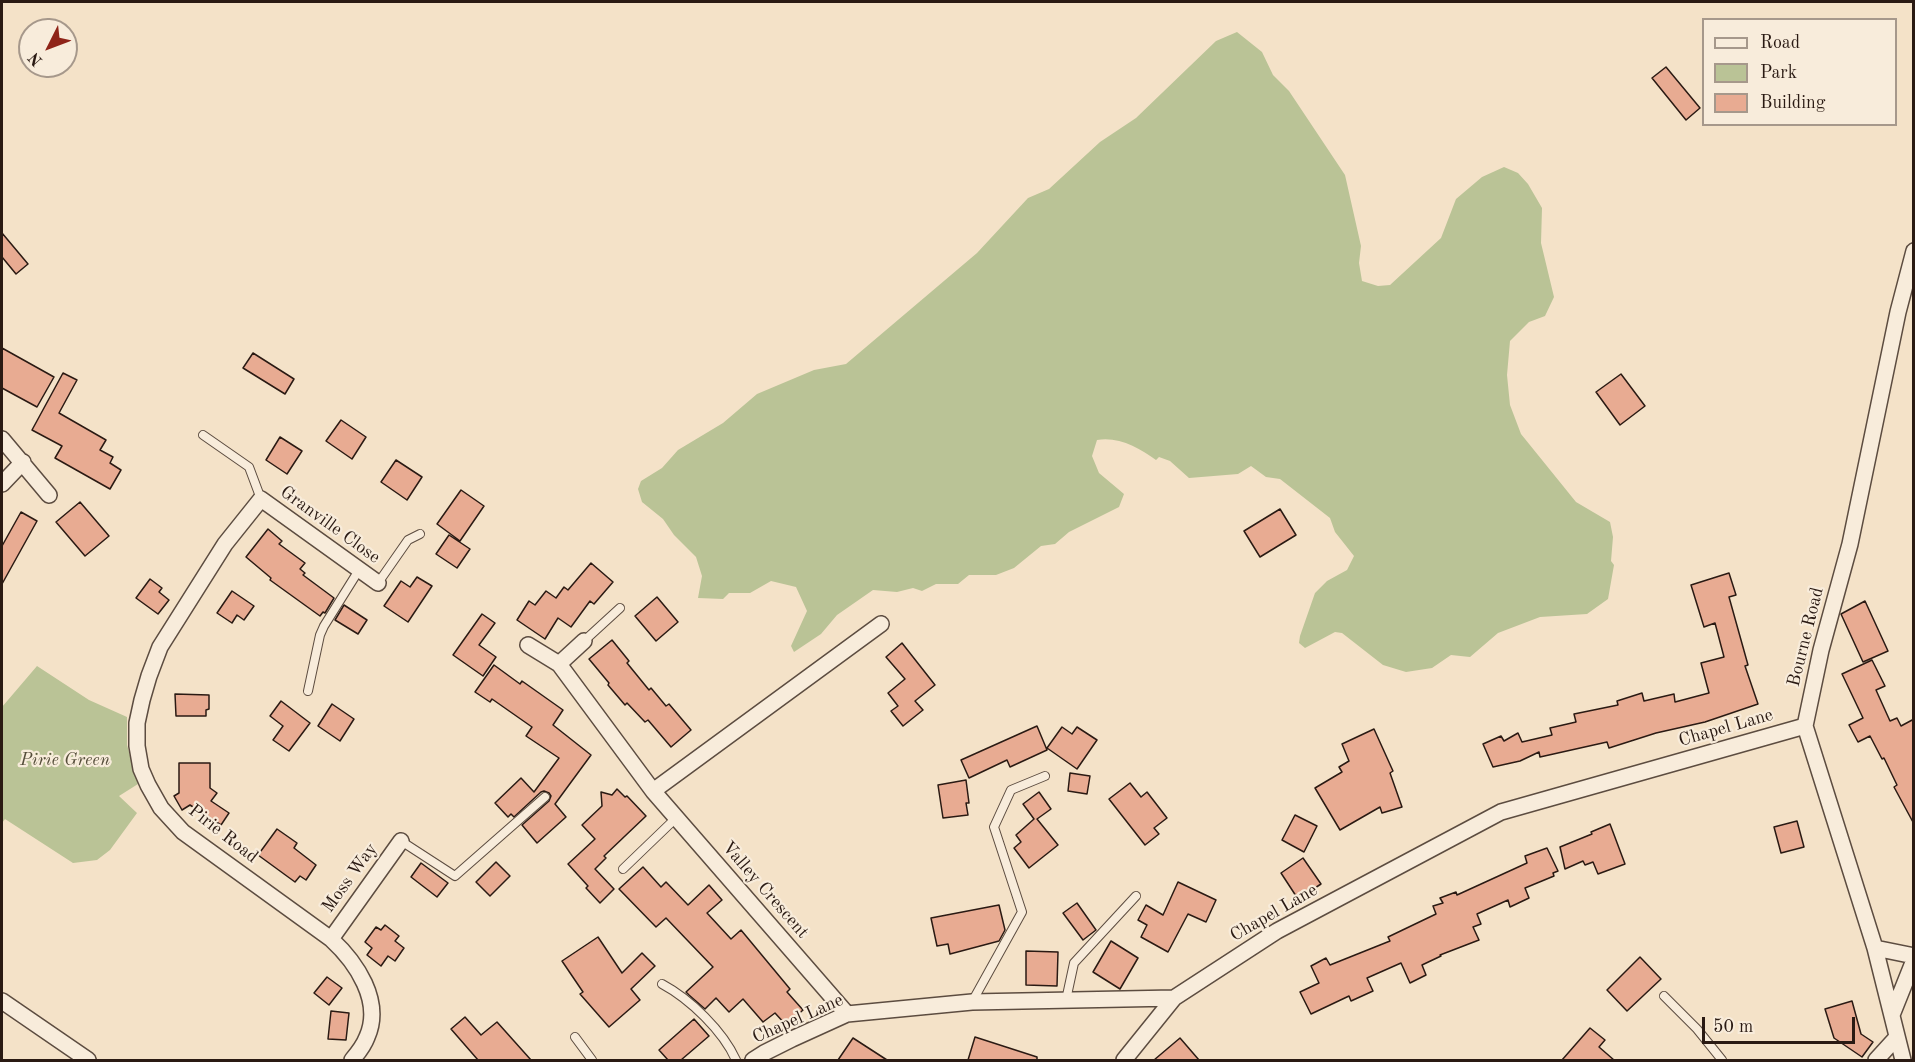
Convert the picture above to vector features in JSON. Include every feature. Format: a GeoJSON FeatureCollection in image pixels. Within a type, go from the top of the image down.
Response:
{"type":"FeatureCollection","features":[{"type":"Feature","properties":{"kind":"street","name":"Bourne Road"},"geometry":{"type":"LineString","coordinates":[[1903,1060],[1875,948],[1805,726],[1821,650],[1850,544],[1898,312],[1914,251]]}},
{"type":"Feature","properties":{"kind":"street"},"geometry":{"type":"LineString","coordinates":[[2,439],[49,495]]}},
{"type":"Feature","properties":{"kind":"street"},"geometry":{"type":"LineString","coordinates":[[2,484],[22,462]]}},
{"type":"Feature","properties":{"kind":"street","name":"Granville Close"},"geometry":{"type":"LineString","coordinates":[[261,499],[378,583]]}},
{"type":"Feature","properties":{"kind":"street","name":"Pirie Road"},"geometry":{"type":"LineString","coordinates":[[261,499],[225,544],[160,647],[142,700],[137,746],[141,769],[148,785],[161,808],[183,831],[331,939],[346,953],[369,994],[372,1015],[368,1036],[352,1060]]}},
{"type":"Feature","properties":{"kind":"street"},"geometry":{"type":"LineString","coordinates":[[653,791],[881,624]]}},
{"type":"Feature","properties":{"kind":"street"},"geometry":{"type":"LineString","coordinates":[[559,664],[584,641]]}},
{"type":"Feature","properties":{"kind":"street","name":"Valley Crescent"},"geometry":{"type":"LineString","coordinates":[[528,645],[559,664],[653,791],[847,1014]]}},
{"type":"Feature","properties":{"kind":"street","name":"Chapel Lane"},"geometry":{"type":"LineString","coordinates":[[753,1060],[847,1014],[972,1002],[1174,998],[1277,931],[1501,812],[1805,726]]}},
{"type":"Feature","properties":{"kind":"street","name":"Moss Way"},"geometry":{"type":"LineString","coordinates":[[331,939],[401,841]]}},
{"type":"Feature","properties":{"kind":"street"},"geometry":{"type":"LineString","coordinates":[[1875,948],[1914,958],[1892,1015]]}},
{"type":"Feature","properties":{"kind":"street"},"geometry":{"type":"LineString","coordinates":[[1124,1060],[1174,998]]}},
{"type":"Feature","properties":{"kind":"street"},"geometry":{"type":"LineString","coordinates":[[2,1001],[88,1060]]}},
{"type":"Feature","properties":{"kind":"street"},"geometry":{"type":"LineString","coordinates":[[1876,1060],[1897,1037]]}},
{"type":"Feature","properties":{"kind":"lane"},"geometry":{"type":"LineString","coordinates":[[203,435],[249,466],[261,499]]}},
{"type":"Feature","properties":{"kind":"lane"},"geometry":{"type":"LineString","coordinates":[[378,583],[408,540],[420,534]]}},
{"type":"Feature","properties":{"kind":"lane"},"geometry":{"type":"LineString","coordinates":[[308,692],[320,635],[359,570]]}},
{"type":"Feature","properties":{"kind":"lane"},"geometry":{"type":"LineString","coordinates":[[584,641],[620,608]]}},
{"type":"Feature","properties":{"kind":"lane"},"geometry":{"type":"LineString","coordinates":[[972,1002],[1022,912],[994,827],[1011,790],[1045,776]]}},
{"type":"Feature","properties":{"kind":"lane"},"geometry":{"type":"LineString","coordinates":[[401,841],[455,876],[545,797]]}},
{"type":"Feature","properties":{"kind":"lane"},"geometry":{"type":"LineString","coordinates":[[623,869],[676,818]]}},
{"type":"Feature","properties":{"kind":"lane"},"geometry":{"type":"LineString","coordinates":[[1066,1000],[1074,963],[1136,896]]}},
{"type":"Feature","properties":{"kind":"lane"},"geometry":{"type":"LineString","coordinates":[[662,984],[676,991],[706,1019],[729,1045],[736,1060]]}},
{"type":"Feature","properties":{"kind":"lane"},"geometry":{"type":"LineString","coordinates":[[1664,996],[1697,1029],[1722,1060]]}},
{"type":"Feature","properties":{"kind":"lane"},"geometry":{"type":"LineString","coordinates":[[575,1037],[592,1060]]}},
{"type":"Feature","properties":{"kind":"green space"},"geometry":{"type":"Polygon","coordinates":[[[1237,32],[1262,52],[1273,75],[1289,91],[1345,175],[1361,246],[1359,263],[1362,281],[1378,286],[1390,285],[1441,238],[1456,199],[1482,177],[1504,167],[1518,173],[1528,184],[1542,208],[1541,243],[1554,297],[1545,316],[1529,322],[1510,341],[1507,375],[1510,405],[1521,434],[1576,502],[1610,522],[1613,537],[1611,561],[1614,565],[1608,599],[1587,614],[1540,617],[1498,633],[1470,657],[1451,655],[1432,668],[1406,672],[1383,665],[1342,633],[1335,632],[1305,648],[1299,643],[1300,636],[1315,593],[1327,581],[1347,570],[1354,556],[1335,532],[1330,518],[1280,479],[1266,477],[1251,466],[1238,474],[1189,478],[1170,461],[1159,457],[1156,460],[1121,441],[1105,439],[1097,440],[1092,456],[1099,473],[1124,494],[1119,507],[1069,532],[1055,544],[1041,546],[1014,568],[996,575],[969,575],[958,584],[936,584],[922,591],[913,588],[897,592],[873,590],[837,615],[821,634],[794,652],[791,646],[807,611],[796,587],[771,581],[750,593],[729,593],[723,599],[698,598],[702,576],[696,557],[674,535],[663,519],[642,502],[638,489],[641,481],[662,468],[678,450],[723,423],[757,394],[814,370],[846,364],[977,253],[1028,198],[1049,189],[1100,142],[1136,118],[1216,41],[1237,32]]]}},
{"type":"Feature","properties":{"kind":"green space","name":"Pirie Green"},"geometry":{"type":"Polygon","coordinates":[[[37,666],[89,700],[127,717],[127,745],[138,784],[119,796],[137,813],[110,850],[97,860],[73,863],[5,819],[2,823],[2,707],[37,666]]]}},
{"type":"Feature","properties":{"kind":"building"},"geometry":{"type":"Polygon","coordinates":[[[1666,67],[1700,108],[1686,120],[1652,78],[1666,67]]]}},
{"type":"Feature","properties":{"kind":"building"},"geometry":{"type":"Polygon","coordinates":[[[2,233],[28,264],[16,274],[2,257],[2,233]]]}},
{"type":"Feature","properties":{"kind":"building"},"geometry":{"type":"Polygon","coordinates":[[[2,348],[54,377],[37,407],[2,388],[2,348]]]}},
{"type":"Feature","properties":{"kind":"building"},"geometry":{"type":"Polygon","coordinates":[[[253,353],[294,379],[285,394],[243,368],[253,353]]]}},
{"type":"Feature","properties":{"kind":"building"},"geometry":{"type":"Polygon","coordinates":[[[63,373],[77,380],[59,413],[106,440],[100,450],[113,457],[110,463],[121,470],[110,489],[55,458],[62,446],[32,430],[63,373]]]}},
{"type":"Feature","properties":{"kind":"building"},"geometry":{"type":"Polygon","coordinates":[[[1621,374],[1645,406],[1620,425],[1596,392],[1621,374]]]}},
{"type":"Feature","properties":{"kind":"building"},"geometry":{"type":"Polygon","coordinates":[[[341,420],[366,437],[352,459],[326,441],[341,420]]]}},
{"type":"Feature","properties":{"kind":"building"},"geometry":{"type":"Polygon","coordinates":[[[280,437],[302,451],[287,474],[266,460],[280,437]]]}},
{"type":"Feature","properties":{"kind":"building"},"geometry":{"type":"Polygon","coordinates":[[[396,460],[422,477],[407,500],[381,482],[396,460]]]}},
{"type":"Feature","properties":{"kind":"building"},"geometry":{"type":"Polygon","coordinates":[[[461,490],[484,506],[460,541],[437,524],[461,490]]]}},
{"type":"Feature","properties":{"kind":"building"},"geometry":{"type":"Polygon","coordinates":[[[80,502],[109,536],[85,556],[56,522],[80,502]]]}},
{"type":"Feature","properties":{"kind":"building"},"geometry":{"type":"Polygon","coordinates":[[[1280,509],[1296,535],[1260,557],[1244,531],[1280,509]]]}},
{"type":"Feature","properties":{"kind":"building"},"geometry":{"type":"Polygon","coordinates":[[[21,512],[37,521],[2,584],[2,546],[21,512]]]}},
{"type":"Feature","properties":{"kind":"building"},"geometry":{"type":"Polygon","coordinates":[[[268,529],[282,541],[279,544],[305,563],[300,569],[305,573],[303,575],[334,598],[325,613],[323,612],[320,616],[270,580],[271,578],[246,557],[268,529]]]}},
{"type":"Feature","properties":{"kind":"building"},"geometry":{"type":"Polygon","coordinates":[[[449,535],[470,549],[457,568],[436,554],[449,535]]]}},
{"type":"Feature","properties":{"kind":"building"},"geometry":{"type":"Polygon","coordinates":[[[591,563],[613,582],[594,604],[590,601],[571,627],[558,618],[545,639],[517,620],[529,601],[535,605],[546,591],[556,598],[564,587],[568,590],[591,563]]]}},
{"type":"Feature","properties":{"kind":"building"},"geometry":{"type":"Polygon","coordinates":[[[1729,573],[1736,595],[1729,597],[1748,665],[1745,666],[1758,704],[1705,722],[1656,733],[1609,748],[1607,742],[1540,757],[1539,752],[1520,761],[1493,767],[1483,744],[1501,736],[1504,741],[1518,733],[1522,742],[1552,735],[1550,728],[1576,722],[1574,714],[1618,705],[1617,701],[1642,693],[1644,701],[1674,694],[1675,702],[1709,693],[1701,663],[1724,657],[1715,623],[1704,627],[1691,585],[1729,573]]]}},
{"type":"Feature","properties":{"kind":"building"},"geometry":{"type":"Polygon","coordinates":[[[417,577],[432,586],[408,622],[384,606],[401,581],[410,587],[417,577]]]}},
{"type":"Feature","properties":{"kind":"building"},"geometry":{"type":"Polygon","coordinates":[[[150,579],[162,588],[159,592],[169,600],[158,614],[136,598],[150,579]]]}},
{"type":"Feature","properties":{"kind":"building"},"geometry":{"type":"Polygon","coordinates":[[[232,591],[254,606],[244,620],[237,615],[232,623],[217,613],[232,591]]]}},
{"type":"Feature","properties":{"kind":"building"},"geometry":{"type":"Polygon","coordinates":[[[657,597],[678,622],[656,641],[635,616],[657,597]]]}},
{"type":"Feature","properties":{"kind":"building"},"geometry":{"type":"Polygon","coordinates":[[[1865,601],[1888,651],[1863,662],[1841,614],[1865,601]]]}},
{"type":"Feature","properties":{"kind":"building"},"geometry":{"type":"Polygon","coordinates":[[[344,605],[367,620],[358,634],[335,620],[344,605]]]}},
{"type":"Feature","properties":{"kind":"building"},"geometry":{"type":"Polygon","coordinates":[[[482,614],[495,623],[479,645],[496,657],[483,676],[453,655],[482,614]]]}},
{"type":"Feature","properties":{"kind":"building"},"geometry":{"type":"Polygon","coordinates":[[[612,640],[649,690],[651,688],[666,706],[669,704],[691,730],[671,747],[648,720],[645,722],[627,703],[625,705],[589,659],[612,640]]]}},
{"type":"Feature","properties":{"kind":"building"},"geometry":{"type":"Polygon","coordinates":[[[902,643],[935,685],[915,701],[923,710],[903,726],[891,711],[898,706],[888,693],[905,679],[886,657],[902,643]]]}},
{"type":"Feature","properties":{"kind":"building"},"geometry":{"type":"Polygon","coordinates":[[[1872,660],[1885,686],[1876,690],[1890,721],[1897,718],[1901,726],[1914,719],[1914,824],[1894,787],[1897,785],[1884,758],[1882,759],[1870,736],[1858,742],[1849,725],[1863,718],[1842,674],[1872,660]]]}},
{"type":"Feature","properties":{"kind":"building"},"geometry":{"type":"Polygon","coordinates":[[[494,665],[520,684],[522,681],[563,710],[553,725],[591,755],[555,804],[566,817],[537,843],[522,825],[549,801],[551,796],[549,793],[541,792],[514,817],[511,814],[508,817],[495,803],[521,778],[534,792],[559,758],[526,736],[532,727],[492,699],[490,702],[475,692],[494,665]]]}},
{"type":"Feature","properties":{"kind":"building"},"geometry":{"type":"Polygon","coordinates":[[[175,694],[209,695],[209,709],[206,710],[206,716],[176,716],[175,694]]]}},
{"type":"Feature","properties":{"kind":"building"},"geometry":{"type":"Polygon","coordinates":[[[281,701],[310,723],[289,751],[273,740],[283,726],[270,716],[281,701]]]}},
{"type":"Feature","properties":{"kind":"building"},"geometry":{"type":"Polygon","coordinates":[[[332,704],[354,719],[340,741],[318,726],[332,704]]]}},
{"type":"Feature","properties":{"kind":"building"},"geometry":{"type":"Polygon","coordinates":[[[1037,726],[1047,750],[1010,767],[1007,760],[969,778],[961,760],[1037,726]]]}},
{"type":"Feature","properties":{"kind":"building"},"geometry":{"type":"Polygon","coordinates":[[[1062,727],[1072,734],[1077,727],[1097,740],[1077,769],[1047,748],[1062,727]]]}},
{"type":"Feature","properties":{"kind":"building"},"geometry":{"type":"Polygon","coordinates":[[[1374,729],[1393,771],[1390,773],[1402,807],[1382,813],[1380,807],[1340,830],[1315,788],[1342,772],[1339,767],[1349,761],[1342,744],[1374,729]]]}},
{"type":"Feature","properties":{"kind":"building"},"geometry":{"type":"Polygon","coordinates":[[[179,763],[210,763],[210,788],[217,793],[211,801],[229,813],[221,825],[190,805],[182,810],[174,796],[179,793],[179,763]]]}},
{"type":"Feature","properties":{"kind":"building"},"geometry":{"type":"Polygon","coordinates":[[[1070,773],[1090,776],[1087,794],[1068,791],[1070,773]]]}},
{"type":"Feature","properties":{"kind":"building"},"geometry":{"type":"Polygon","coordinates":[[[966,780],[968,815],[943,818],[938,785],[966,780]]]}},
{"type":"Feature","properties":{"kind":"building"},"geometry":{"type":"Polygon","coordinates":[[[1130,783],[1141,797],[1147,792],[1167,818],[1154,828],[1159,834],[1145,845],[1109,799],[1130,783]]]}},
{"type":"Feature","properties":{"kind":"building"},"geometry":{"type":"Polygon","coordinates":[[[617,789],[646,816],[604,856],[606,858],[595,869],[614,889],[600,903],[568,864],[595,839],[582,825],[602,806],[601,792],[612,795],[617,789]]]}},
{"type":"Feature","properties":{"kind":"building"},"geometry":{"type":"Polygon","coordinates":[[[1039,792],[1051,809],[1037,819],[1058,845],[1029,868],[1014,848],[1021,842],[1016,835],[1034,819],[1023,804],[1039,792]]]}},
{"type":"Feature","properties":{"kind":"building"},"geometry":{"type":"Polygon","coordinates":[[[1295,815],[1317,826],[1304,852],[1282,840],[1295,815]]]}},
{"type":"Feature","properties":{"kind":"building"},"geometry":{"type":"Polygon","coordinates":[[[1797,821],[1804,847],[1781,853],[1774,827],[1797,821]]]}},
{"type":"Feature","properties":{"kind":"building"},"geometry":{"type":"Polygon","coordinates":[[[1610,824],[1625,864],[1598,874],[1593,862],[1585,865],[1583,861],[1565,869],[1560,847],[1610,824]]]}},
{"type":"Feature","properties":{"kind":"building"},"geometry":{"type":"Polygon","coordinates":[[[277,829],[297,843],[294,848],[316,865],[306,880],[300,876],[295,882],[258,855],[277,829]]]}},
{"type":"Feature","properties":{"kind":"building"},"geometry":{"type":"Polygon","coordinates":[[[1547,848],[1558,871],[1553,873],[1554,876],[1525,888],[1529,898],[1510,907],[1508,900],[1477,914],[1481,924],[1473,927],[1479,940],[1440,955],[1422,965],[1426,975],[1410,983],[1401,963],[1367,978],[1373,991],[1351,1001],[1349,996],[1311,1014],[1300,992],[1319,983],[1311,966],[1326,958],[1330,965],[1390,941],[1388,937],[1436,914],[1433,906],[1443,903],[1440,898],[1456,892],[1457,895],[1527,863],[1525,856],[1547,848]]]}},
{"type":"Feature","properties":{"kind":"building"},"geometry":{"type":"Polygon","coordinates":[[[1303,858],[1321,884],[1298,899],[1281,873],[1303,858]]]}},
{"type":"Feature","properties":{"kind":"building"},"geometry":{"type":"Polygon","coordinates":[[[496,862],[510,876],[490,896],[476,882],[496,862]]]}},
{"type":"Feature","properties":{"kind":"building"},"geometry":{"type":"Polygon","coordinates":[[[421,863],[448,883],[437,897],[411,877],[421,863]]]}},
{"type":"Feature","properties":{"kind":"building"},"geometry":{"type":"Polygon","coordinates":[[[643,867],[661,887],[666,882],[688,905],[709,885],[722,900],[707,913],[731,939],[741,930],[790,989],[787,992],[803,1010],[786,1025],[775,1013],[763,1022],[743,999],[729,1012],[716,998],[705,1009],[689,995],[686,992],[713,967],[666,918],[656,927],[619,889],[643,867]]]}},
{"type":"Feature","properties":{"kind":"building"},"geometry":{"type":"Polygon","coordinates":[[[1178,882],[1216,900],[1206,922],[1188,914],[1168,952],[1141,937],[1147,925],[1138,920],[1146,905],[1163,915],[1178,882]]]}},
{"type":"Feature","properties":{"kind":"building"},"geometry":{"type":"Polygon","coordinates":[[[1077,903],[1096,930],[1083,940],[1063,913],[1077,903]]]}},
{"type":"Feature","properties":{"kind":"building"},"geometry":{"type":"Polygon","coordinates":[[[999,905],[1005,930],[999,941],[950,954],[948,944],[937,946],[931,918],[999,905]]]}},
{"type":"Feature","properties":{"kind":"building"},"geometry":{"type":"Polygon","coordinates":[[[385,925],[399,936],[395,941],[404,948],[395,961],[388,956],[381,966],[367,955],[372,948],[365,942],[376,927],[381,930],[385,925]]]}},
{"type":"Feature","properties":{"kind":"building"},"geometry":{"type":"Polygon","coordinates":[[[598,937],[622,973],[642,953],[655,966],[631,989],[640,1000],[609,1027],[580,994],[583,992],[562,961],[598,937]]]}},
{"type":"Feature","properties":{"kind":"building"},"geometry":{"type":"Polygon","coordinates":[[[1111,941],[1138,958],[1120,989],[1093,972],[1111,941]]]}},
{"type":"Feature","properties":{"kind":"building"},"geometry":{"type":"Polygon","coordinates":[[[1026,951],[1058,952],[1057,986],[1026,985],[1026,951]]]}},
{"type":"Feature","properties":{"kind":"building"},"geometry":{"type":"Polygon","coordinates":[[[1640,957],[1661,979],[1627,1011],[1607,990],[1640,957]]]}},
{"type":"Feature","properties":{"kind":"building"},"geometry":{"type":"Polygon","coordinates":[[[327,977],[342,988],[329,1005],[314,993],[327,977]]]}},
{"type":"Feature","properties":{"kind":"building"},"geometry":{"type":"Polygon","coordinates":[[[1852,1001],[1861,1034],[1873,1042],[1862,1057],[1834,1038],[1825,1009],[1852,1001]]]}},
{"type":"Feature","properties":{"kind":"building"},"geometry":{"type":"Polygon","coordinates":[[[331,1011],[349,1013],[346,1040],[328,1039],[331,1011]]]}},
{"type":"Feature","properties":{"kind":"building"},"geometry":{"type":"Polygon","coordinates":[[[465,1017],[481,1035],[497,1022],[531,1060],[478,1060],[451,1029],[465,1017]]]}},
{"type":"Feature","properties":{"kind":"building"},"geometry":{"type":"Polygon","coordinates":[[[694,1019],[709,1036],[681,1060],[668,1060],[659,1050],[694,1019]]]}},
{"type":"Feature","properties":{"kind":"building"},"geometry":{"type":"Polygon","coordinates":[[[1590,1028],[1605,1040],[1599,1047],[1614,1060],[1562,1060],[1590,1028]]]}},
{"type":"Feature","properties":{"kind":"building"},"geometry":{"type":"Polygon","coordinates":[[[975,1037],[1037,1057],[1037,1060],[968,1060],[975,1037]]]}},
{"type":"Feature","properties":{"kind":"building"},"geometry":{"type":"Polygon","coordinates":[[[853,1038],[887,1060],[838,1060],[853,1038]]]}},
{"type":"Feature","properties":{"kind":"building"},"geometry":{"type":"Polygon","coordinates":[[[1180,1038],[1199,1060],[1154,1060],[1180,1038]]]}}]}
